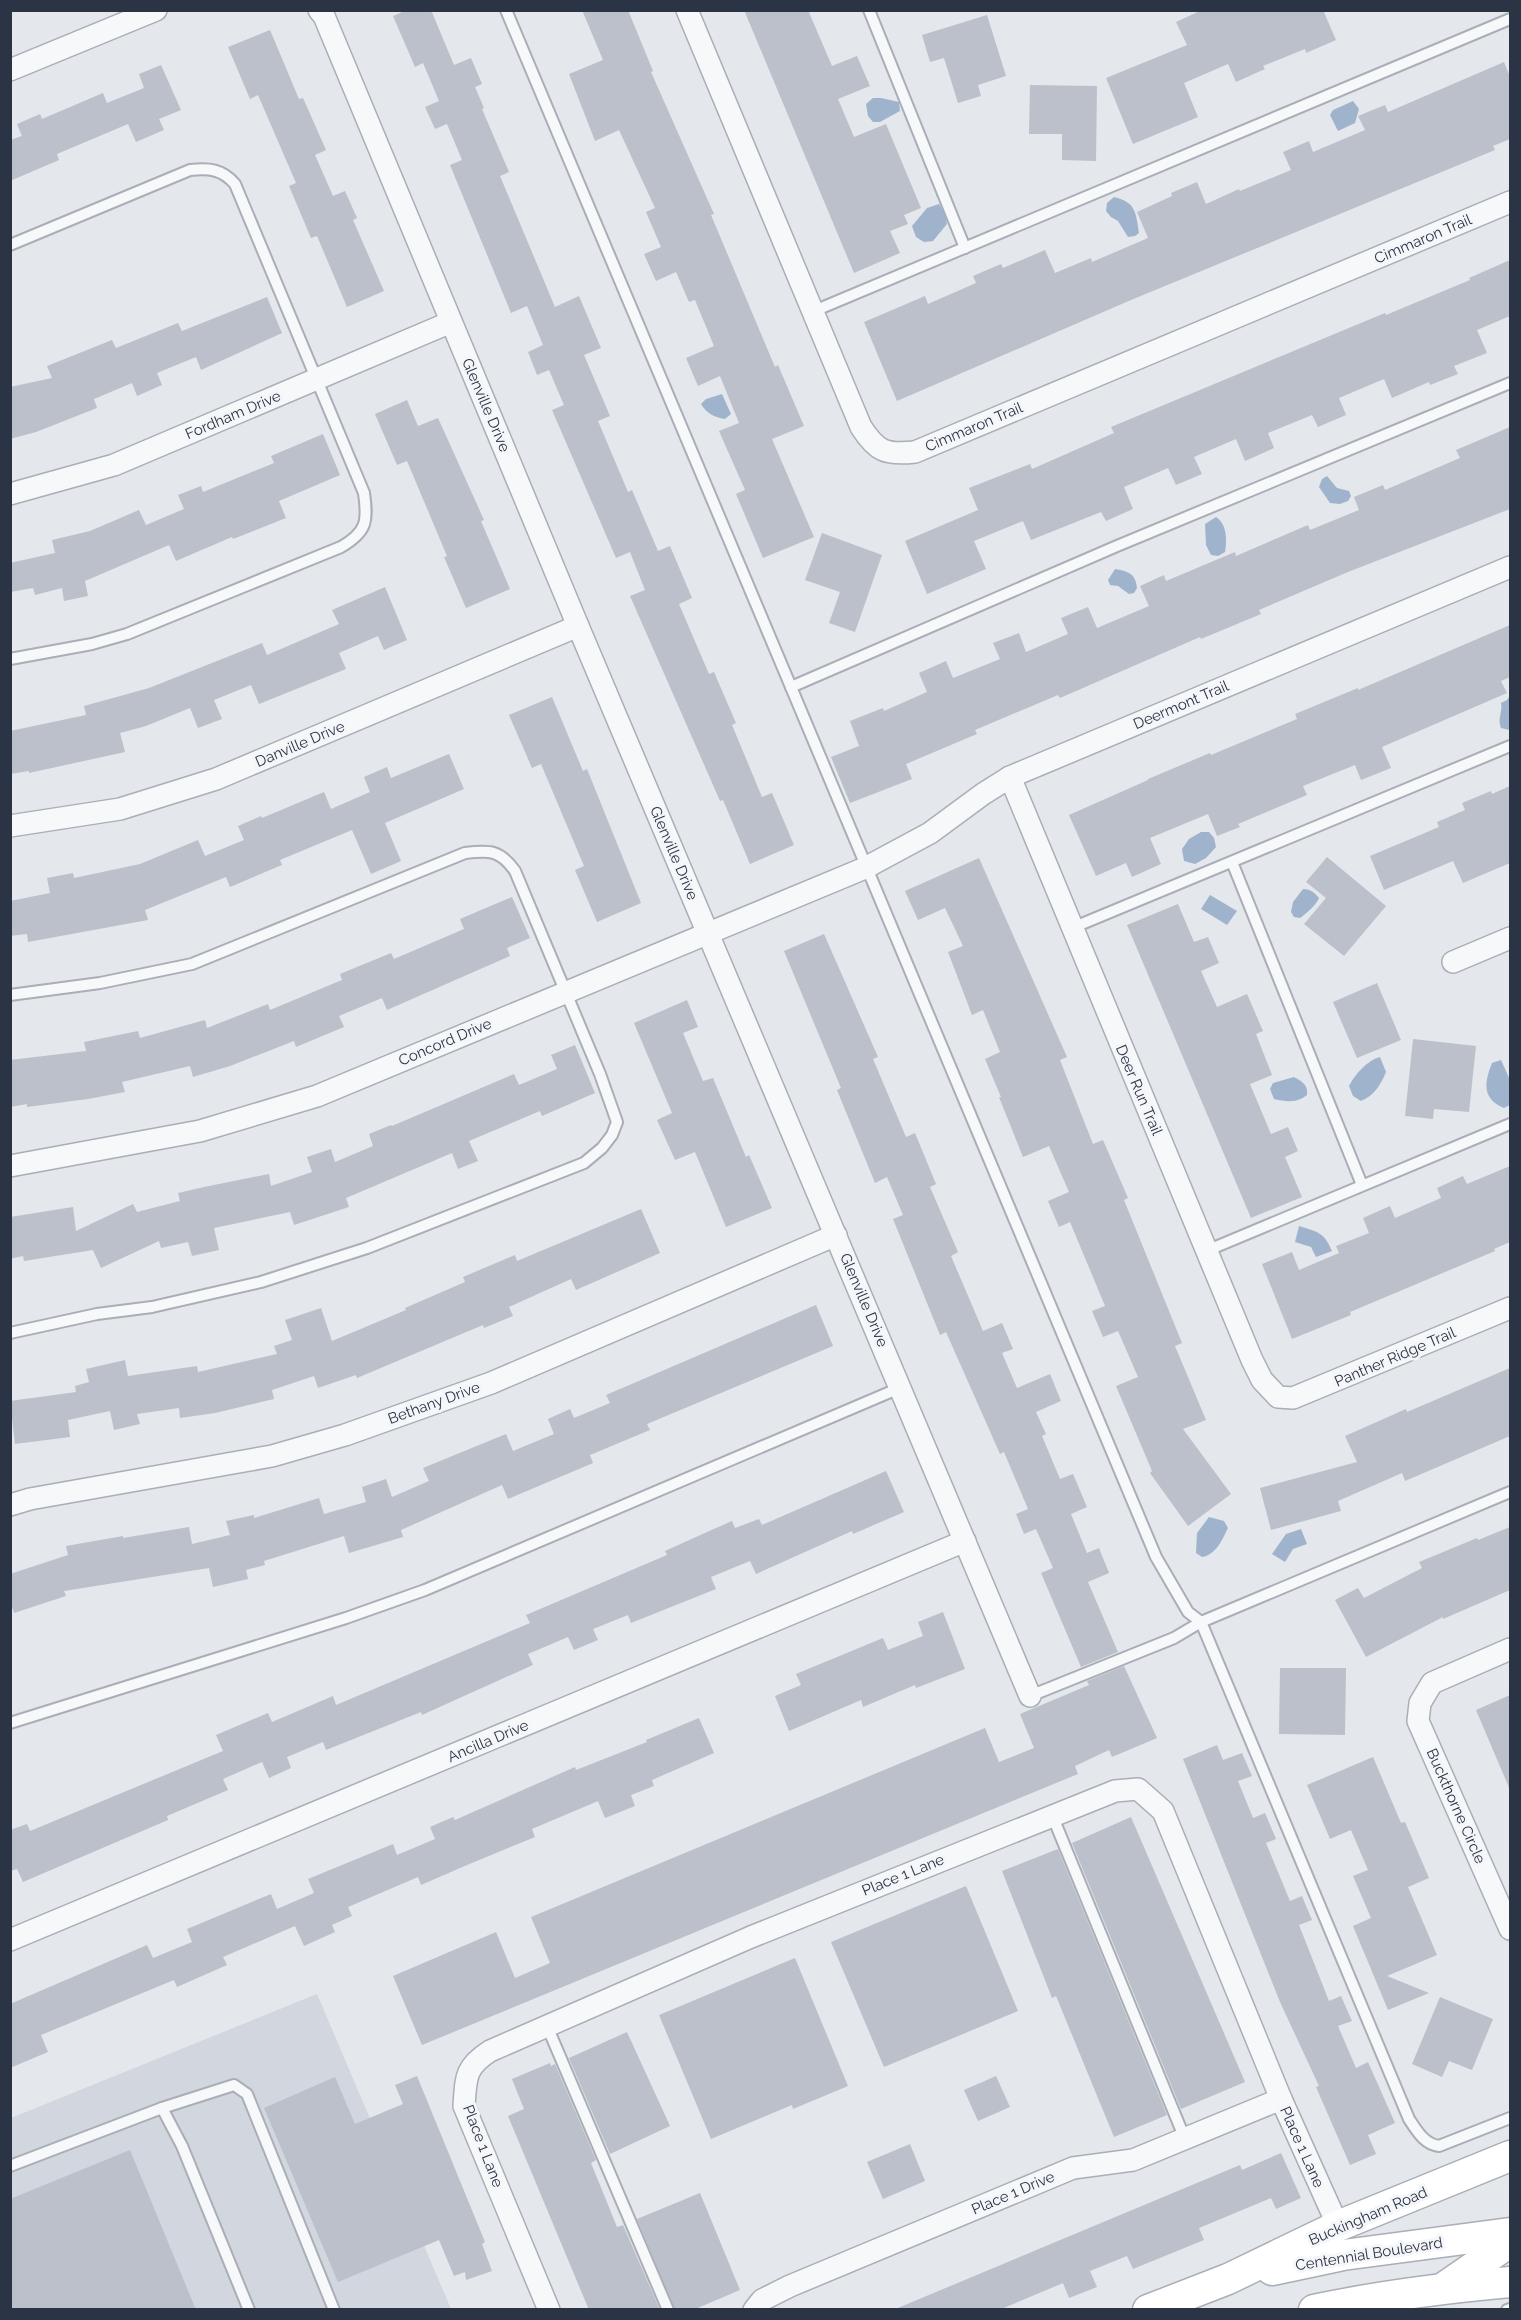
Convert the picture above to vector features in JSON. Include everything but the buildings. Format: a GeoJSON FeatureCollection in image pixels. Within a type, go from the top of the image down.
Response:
{"type":"FeatureCollection","features":[{"type":"Feature","properties":{"kind":"main road","name":"Buckingham Road"},"geometry":{"type":"LineString","coordinates":[[1228,2279],[1338,2226],[1510,2156]]}},
{"type":"Feature","properties":{"kind":"main road","name":"Centennial Boulevard"},"geometry":{"type":"LineString","coordinates":[[1228,2279],[1343,2255],[1510,2233]]}},
{"type":"Feature","properties":{"kind":"main road"},"geometry":{"type":"LineString","coordinates":[[1444,2288],[1510,2242]]}},
{"type":"Feature","properties":{"kind":"main road"},"geometry":{"type":"LineString","coordinates":[[1148,2310],[1228,2279]]}},
{"type":"Feature","properties":{"kind":"main road"},"geometry":{"type":"LineString","coordinates":[[1314,2310],[1361,2300],[1444,2288],[1510,2282]]}},
{"type":"Feature","properties":{"kind":"street"},"geometry":{"type":"LineString","coordinates":[[10,70],[156,10]]}},
{"type":"Feature","properties":{"kind":"street","name":"Glenville Drive"},"geometry":{"type":"LineString","coordinates":[[319,10],[324,16],[578,626],[902,1387],[1030,1696]]}},
{"type":"Feature","properties":{"kind":"street","name":"Cimmaron Trail"},"geometry":{"type":"LineString","coordinates":[[687,10],[861,427],[871,442],[884,451],[896,454],[915,452],[1510,202]]}},
{"type":"Feature","properties":{"kind":"street","name":"Fordham Drive"},"geometry":{"type":"LineString","coordinates":[[10,494],[114,465],[451,322]]}},
{"type":"Feature","properties":{"kind":"street","name":"Deermont Trail"},"geometry":{"type":"LineString","coordinates":[[865,868],[895,854],[930,833],[982,794],[1010,777],[1510,567]]}},
{"type":"Feature","properties":{"kind":"street","name":"Danville Drive"},"geometry":{"type":"LineString","coordinates":[[10,826],[120,809],[216,779],[578,626]]}},
{"type":"Feature","properties":{"kind":"street","name":"Deer Run Trail"},"geometry":{"type":"LineString","coordinates":[[1010,777],[1206,1251],[1262,1380],[1278,1397]]}},
{"type":"Feature","properties":{"kind":"street","name":"Concord Drive"},"geometry":{"type":"LineString","coordinates":[[10,1167],[190,1134],[317,1096],[865,868]]}},
{"type":"Feature","properties":{"kind":"street"},"geometry":{"type":"LineString","coordinates":[[1453,962],[1510,938]]}},
{"type":"Feature","properties":{"kind":"street","name":"Bethany Drive"},"geometry":{"type":"LineString","coordinates":[[10,1505],[30,1499],[272,1456],[345,1435],[491,1383],[836,1235]]}},
{"type":"Feature","properties":{"kind":"street","name":"Panther Ridge Trail"},"geometry":{"type":"LineString","coordinates":[[1278,1397],[1293,1398],[1510,1308]]}},
{"type":"Feature","properties":{"kind":"street","name":"Ancilla Drive"},"geometry":{"type":"LineString","coordinates":[[10,1940],[965,1541]]}},
{"type":"Feature","properties":{"kind":"street","name":"Buckthorne Circle"},"geometry":{"type":"LineString","coordinates":[[1510,1649],[1432,1683],[1420,1703],[1418,1721],[1510,1929]]}},
{"type":"Feature","properties":{"kind":"street","name":"Place 1 Lane"},"geometry":{"type":"LineString","coordinates":[[549,2310],[464,2106],[468,2071],[475,2061],[490,2051],[752,1937],[1115,1791],[1138,1789],[1163,1811],[1281,2099],[1338,2226]]}},
{"type":"Feature","properties":{"kind":"street","name":"Place 1 Drive"},"geometry":{"type":"LineString","coordinates":[[754,2310],[762,2300],[790,2286],[1073,2168],[1132,2160],[1281,2099]]}},
{"type":"Feature","properties":{"kind":"lane"},"geometry":{"type":"LineString","coordinates":[[506,10],[1156,1557],[1188,1612],[1201,1622],[1408,2119],[1422,2137],[1432,2145],[1439,2146],[1510,2118]]}},
{"type":"Feature","properties":{"kind":"lane"},"geometry":{"type":"LineString","coordinates":[[869,10],[965,248]]}},
{"type":"Feature","properties":{"kind":"lane"},"geometry":{"type":"LineString","coordinates":[[814,311],[1510,19]]}},
{"type":"Feature","properties":{"kind":"lane"},"geometry":{"type":"LineString","coordinates":[[10,245],[190,170],[205,168],[228,176],[235,184],[364,493],[366,519],[362,532],[354,540],[341,547],[127,634],[92,644],[10,659]]}},
{"type":"Feature","properties":{"kind":"lane"},"geometry":{"type":"LineString","coordinates":[[790,687],[1117,546],[1510,383]]}},
{"type":"Feature","properties":{"kind":"lane"},"geometry":{"type":"LineString","coordinates":[[1072,928],[1510,746]]}},
{"type":"Feature","properties":{"kind":"lane"},"geometry":{"type":"LineString","coordinates":[[10,995],[100,983],[192,964],[432,865],[465,853],[482,851],[494,853],[506,858],[515,871],[617,1122],[612,1135],[602,1148],[584,1163],[387,1240],[261,1282],[152,1307],[97,1314],[10,1332]]}},
{"type":"Feature","properties":{"kind":"lane"},"geometry":{"type":"LineString","coordinates":[[1232,862],[1362,1185]]}},
{"type":"Feature","properties":{"kind":"lane"},"geometry":{"type":"LineString","coordinates":[[1206,1251],[1510,1124]]}},
{"type":"Feature","properties":{"kind":"lane"},"geometry":{"type":"LineString","coordinates":[[10,1723],[346,1618],[425,1590],[902,1387]]}},
{"type":"Feature","properties":{"kind":"lane"},"geometry":{"type":"LineString","coordinates":[[1030,1696],[1174,1638],[1201,1622],[1510,1492]]}},
{"type":"Feature","properties":{"kind":"lane"},"geometry":{"type":"LineString","coordinates":[[1051,1815],[1185,2139]]}},
{"type":"Feature","properties":{"kind":"lane"},"geometry":{"type":"LineString","coordinates":[[548,2026],[668,2310]]}},
{"type":"Feature","properties":{"kind":"lane"},"geometry":{"type":"LineString","coordinates":[[10,2166],[162,2108],[234,2085],[247,2094],[334,2310]]}},
{"type":"Feature","properties":{"kind":"lane"},"geometry":{"type":"LineString","coordinates":[[162,2108],[182,2145],[249,2310]]}},
{"type":"Feature","properties":{"kind":"shaded area"},"geometry":{"type":"Polygon","coordinates":[[[317,1994],[451,2309],[11,2310],[11,2118],[317,1994]]]}},
{"type":"Feature","properties":{"kind":"water"},"geometry":{"type":"Polygon","coordinates":[[[873,98],[899,102],[900,111],[880,122],[873,122],[868,116],[866,104],[873,98]]]}},
{"type":"Feature","properties":{"kind":"water"},"geometry":{"type":"Polygon","coordinates":[[[1353,101],[1359,109],[1355,123],[1338,131],[1330,115],[1333,110],[1353,101]]]}},
{"type":"Feature","properties":{"kind":"water"},"geometry":{"type":"Polygon","coordinates":[[[1114,197],[1127,202],[1134,209],[1139,233],[1135,236],[1128,237],[1118,221],[1106,211],[1107,203],[1114,197]]]}},
{"type":"Feature","properties":{"kind":"water"},"geometry":{"type":"Polygon","coordinates":[[[939,204],[945,213],[947,224],[933,241],[924,242],[916,237],[912,226],[927,208],[939,204]]]}},
{"type":"Feature","properties":{"kind":"water"},"geometry":{"type":"Polygon","coordinates":[[[722,394],[731,414],[725,419],[711,414],[701,404],[706,399],[722,394]]]}},
{"type":"Feature","properties":{"kind":"water"},"geometry":{"type":"Polygon","coordinates":[[[1327,476],[1337,488],[1349,491],[1351,496],[1348,501],[1340,504],[1330,503],[1319,487],[1322,479],[1327,476]]]}},
{"type":"Feature","properties":{"kind":"water"},"geometry":{"type":"Polygon","coordinates":[[[1216,517],[1224,528],[1226,537],[1225,552],[1218,556],[1211,555],[1206,545],[1205,524],[1216,517]]]}},
{"type":"Feature","properties":{"kind":"water"},"geometry":{"type":"Polygon","coordinates":[[[1115,569],[1133,576],[1137,588],[1134,593],[1129,594],[1118,586],[1110,585],[1108,580],[1115,569]]]}},
{"type":"Feature","properties":{"kind":"water"},"geometry":{"type":"Polygon","coordinates":[[[1510,695],[1509,730],[1501,728],[1500,721],[1501,703],[1510,695]]]}},
{"type":"Feature","properties":{"kind":"water"},"geometry":{"type":"Polygon","coordinates":[[[1201,832],[1209,832],[1214,838],[1216,847],[1206,858],[1195,864],[1184,861],[1182,849],[1189,839],[1201,832]]]}},
{"type":"Feature","properties":{"kind":"water"},"geometry":{"type":"Polygon","coordinates":[[[1303,889],[1312,891],[1319,898],[1314,906],[1300,918],[1294,917],[1291,912],[1293,902],[1303,889]]]}},
{"type":"Feature","properties":{"kind":"water"},"geometry":{"type":"Polygon","coordinates":[[[1210,895],[1237,911],[1227,925],[1201,909],[1210,895]]]}},
{"type":"Feature","properties":{"kind":"water"},"geometry":{"type":"Polygon","coordinates":[[[1380,1057],[1386,1072],[1370,1096],[1361,1101],[1353,1096],[1349,1086],[1362,1068],[1380,1057]]]}},
{"type":"Feature","properties":{"kind":"water"},"geometry":{"type":"Polygon","coordinates":[[[1501,1060],[1510,1080],[1510,1105],[1504,1108],[1488,1095],[1486,1084],[1492,1063],[1501,1060]]]}},
{"type":"Feature","properties":{"kind":"water"},"geometry":{"type":"Polygon","coordinates":[[[1294,1077],[1304,1084],[1307,1095],[1292,1101],[1274,1099],[1270,1089],[1273,1083],[1294,1077]]]}},
{"type":"Feature","properties":{"kind":"water"},"geometry":{"type":"Polygon","coordinates":[[[1299,1226],[1320,1234],[1332,1251],[1316,1257],[1311,1247],[1295,1242],[1299,1226]]]}},
{"type":"Feature","properties":{"kind":"water"},"geometry":{"type":"Polygon","coordinates":[[[1209,1517],[1224,1521],[1228,1528],[1215,1550],[1202,1557],[1196,1553],[1197,1533],[1209,1517]]]}},
{"type":"Feature","properties":{"kind":"water"},"geometry":{"type":"Polygon","coordinates":[[[1301,1529],[1307,1544],[1293,1549],[1285,1562],[1272,1554],[1286,1534],[1301,1529]]]}}]}
